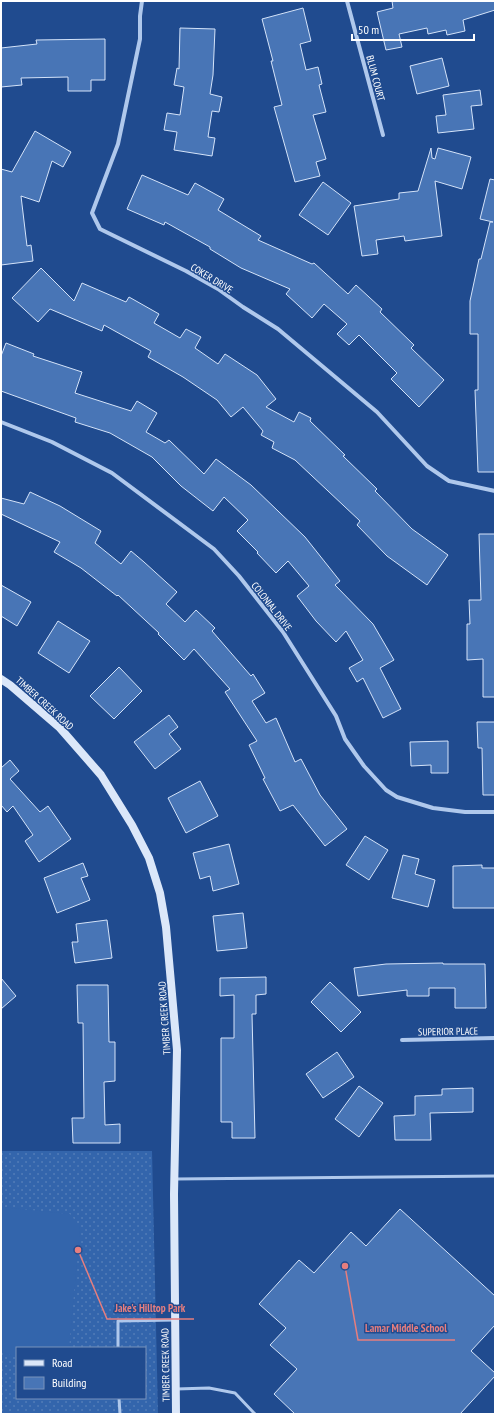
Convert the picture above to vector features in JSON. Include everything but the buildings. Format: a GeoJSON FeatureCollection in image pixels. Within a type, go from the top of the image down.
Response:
{"type":"FeatureCollection","features":[{"type":"Feature","properties":{"kind":"street","name":"COKER DRIVE"},"geometry":{"type":"LineString","coordinates":[[142,1],[140,16],[140,39],[118,144],[92,213],[100,229],[186,271],[218,289],[242,307],[278,329],[377,412],[427,466],[449,481],[495,491]]}},
{"type":"Feature","properties":{"kind":"street","name":"BLUM COURT"},"geometry":{"type":"LineString","coordinates":[[347,1],[383,135]]}},
{"type":"Feature","properties":{"kind":"street","name":"COLONIAL DRIVE"},"geometry":{"type":"LineString","coordinates":[[1,422],[52,442],[112,473],[214,549],[239,576],[283,632],[336,716],[345,739],[364,766],[386,790],[397,797],[433,808],[465,812],[495,812]]}},
{"type":"Feature","properties":{"kind":"street","name":"TIMBER CREEK ROAD"},"geometry":{"type":"LineString","coordinates":[[1,680],[10,685],[60,728],[101,775],[132,824],[149,858],[160,892],[166,927],[177,1050],[174,1179],[176,1414]]}},
{"type":"Feature","properties":{"kind":"street","name":"SUPERIOR PLACE"},"geometry":{"type":"LineString","coordinates":[[402,1040],[495,1038]]}},
{"type":"Feature","properties":{"kind":"lane"},"geometry":{"type":"LineString","coordinates":[[174,1179],[495,1176]]}},
{"type":"Feature","properties":{"kind":"lane"},"geometry":{"type":"LineString","coordinates":[[118,1347],[118,1321],[175,1320]]}},
{"type":"Feature","properties":{"kind":"lane"},"geometry":{"type":"LineString","coordinates":[[176,1389],[209,1388],[235,1394],[255,1414]]}},
{"type":"Feature","properties":{"kind":"lane"},"geometry":{"type":"LineString","coordinates":[[119,1399],[120,1414]]}},
{"type":"Feature","properties":{"kind":"shaded area"},"geometry":{"type":"Polygon","coordinates":[[[1,1151],[152,1151],[158,1414],[1,1414],[1,1151]]]}},
{"type":"Feature","properties":{"kind":"shaded area"},"geometry":{"type":"Polygon","coordinates":[[[1,1207],[70,1214],[80,1227],[69,1347],[16,1347],[16,1358],[1,1351],[1,1207]]]}},
{"type":"Feature","properties":{"kind":"place","name":"Jake's Hilltop Park"},"geometry":{"type":"Point","coordinates":[78,1250]}},
{"type":"Feature","properties":{"kind":"place","name":"Lamar Middle School"},"geometry":{"type":"Point","coordinates":[345,1266]}}]}
